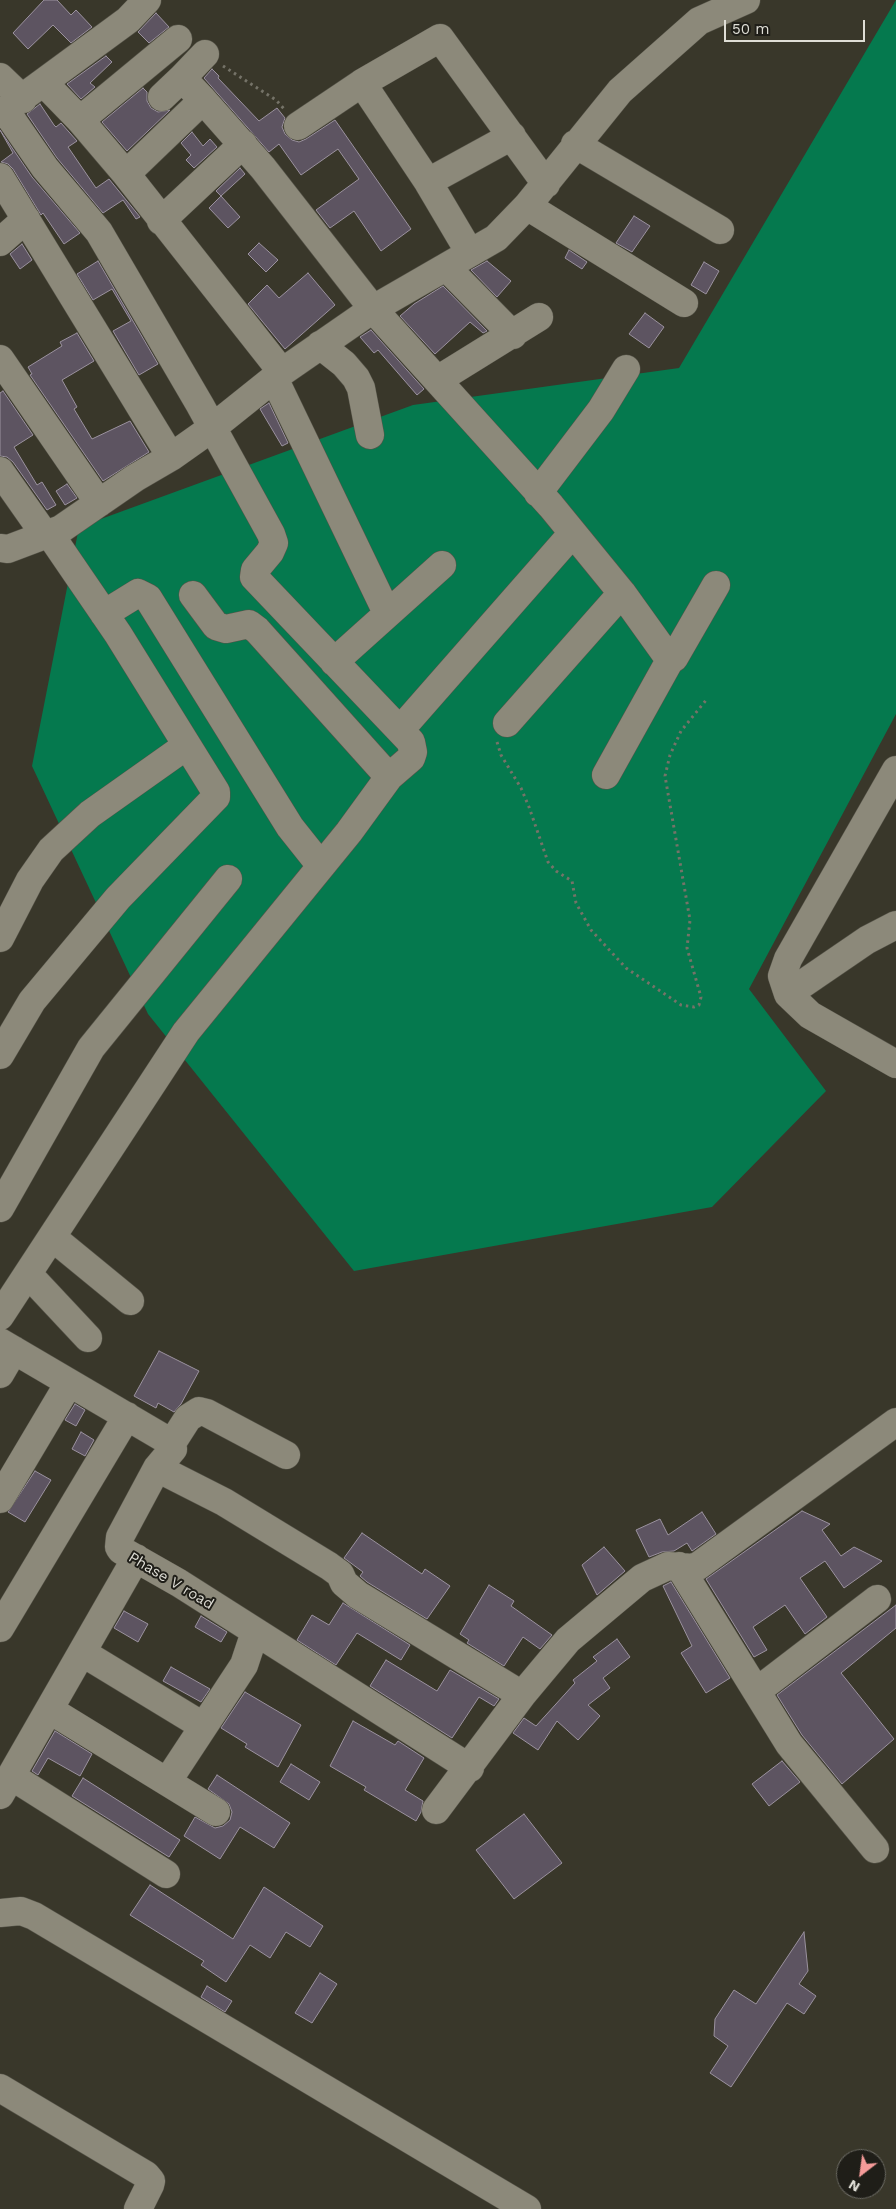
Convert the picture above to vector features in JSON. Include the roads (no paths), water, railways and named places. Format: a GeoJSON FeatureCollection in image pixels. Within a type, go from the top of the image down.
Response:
{"type":"FeatureCollection","features":[{"type":"Feature","properties":{"kind":"street"},"geometry":{"type":"LineString","coordinates":[[18,102],[128,20],[147,0]]}},
{"type":"Feature","properties":{"kind":"street"},"geometry":{"type":"LineString","coordinates":[[0,548],[8,549],[61,529],[212,428],[278,375],[320,345],[374,309],[496,238],[546,184],[575,144],[620,91],[675,40],[699,21],[746,0]]}},
{"type":"Feature","properties":{"kind":"street"},"geometry":{"type":"LineString","coordinates":[[298,126],[362,83],[436,38],[441,39],[546,184]]}},
{"type":"Feature","properties":{"kind":"street"},"geometry":{"type":"LineString","coordinates":[[80,120],[178,39]]}},
{"type":"Feature","properties":{"kind":"street"},"geometry":{"type":"LineString","coordinates":[[162,97],[205,54]]}},
{"type":"Feature","properties":{"kind":"street"},"geometry":{"type":"LineString","coordinates":[[139,72],[183,120]]}},
{"type":"Feature","properties":{"kind":"street"},"geometry":{"type":"LineString","coordinates":[[0,77],[18,102],[39,160],[99,232],[212,428],[274,542],[270,552],[255,570],[254,577],[412,742],[413,752],[411,758],[389,777],[349,832],[186,1032],[29,1275],[0,1316]]}},
{"type":"Feature","properties":{"kind":"street"},"geometry":{"type":"LineString","coordinates":[[182,78],[243,144],[374,309],[439,379],[622,593],[670,660]]}},
{"type":"Feature","properties":{"kind":"street"},"geometry":{"type":"LineString","coordinates":[[362,83],[428,182],[470,253]]}},
{"type":"Feature","properties":{"kind":"street"},"geometry":{"type":"LineString","coordinates":[[126,174],[203,100]]}},
{"type":"Feature","properties":{"kind":"street"},"geometry":{"type":"LineString","coordinates":[[18,102],[80,120],[126,174],[278,375],[387,613]]}},
{"type":"Feature","properties":{"kind":"street"},"geometry":{"type":"LineString","coordinates":[[428,182],[512,136]]}},
{"type":"Feature","properties":{"kind":"street"},"geometry":{"type":"LineString","coordinates":[[161,221],[243,144]]}},
{"type":"Feature","properties":{"kind":"street"},"geometry":{"type":"LineString","coordinates":[[575,144],[720,230]]}},
{"type":"Feature","properties":{"kind":"street"},"geometry":{"type":"LineString","coordinates":[[0,177],[171,457]]}},
{"type":"Feature","properties":{"kind":"street"},"geometry":{"type":"LineString","coordinates":[[527,206],[684,303]]}},
{"type":"Feature","properties":{"kind":"street"},"geometry":{"type":"LineString","coordinates":[[0,242],[26,219]]}},
{"type":"Feature","properties":{"kind":"street"},"geometry":{"type":"LineString","coordinates":[[446,267],[513,335]]}},
{"type":"Feature","properties":{"kind":"street"},"geometry":{"type":"LineString","coordinates":[[439,379],[513,335],[538,317]]}},
{"type":"Feature","properties":{"kind":"street"},"geometry":{"type":"LineString","coordinates":[[320,345],[344,364],[356,378],[361,388],[370,435]]}},
{"type":"Feature","properties":{"kind":"street"},"geometry":{"type":"LineString","coordinates":[[0,359],[99,503]]}},
{"type":"Feature","properties":{"kind":"street"},"geometry":{"type":"LineString","coordinates":[[538,493],[595,418],[626,369]]}},
{"type":"Feature","properties":{"kind":"street"},"geometry":{"type":"LineString","coordinates":[[0,471],[104,614],[216,792],[215,800],[105,913],[32,1001],[0,1056]]}},
{"type":"Feature","properties":{"kind":"street"},"geometry":{"type":"LineString","coordinates":[[400,730],[572,534]]}},
{"type":"Feature","properties":{"kind":"street"},"geometry":{"type":"LineString","coordinates":[[334,662],[442,565]]}},
{"type":"Feature","properties":{"kind":"street"},"geometry":{"type":"LineString","coordinates":[[606,775],[670,660],[674,658],[716,585]]}},
{"type":"Feature","properties":{"kind":"street"},"geometry":{"type":"LineString","coordinates":[[162,616],[199,591],[216,626],[226,629],[250,624],[389,777]]}},
{"type":"Feature","properties":{"kind":"street"},"geometry":{"type":"LineString","coordinates":[[104,614],[138,593],[148,598],[162,616],[290,827],[321,866]]}},
{"type":"Feature","properties":{"kind":"street"},"geometry":{"type":"LineString","coordinates":[[507,723],[622,593]]}},
{"type":"Feature","properties":{"kind":"street"},"geometry":{"type":"LineString","coordinates":[[0,938],[30,880],[51,850],[90,814],[186,746]]}},
{"type":"Feature","properties":{"kind":"street"},"geometry":{"type":"LineString","coordinates":[[896,770],[788,959],[782,976],[788,994],[810,1015],[896,1064]]}},
{"type":"Feature","properties":{"kind":"street"},"geometry":{"type":"LineString","coordinates":[[0,1208],[91,1048],[228,879]]}},
{"type":"Feature","properties":{"kind":"street"},"geometry":{"type":"LineString","coordinates":[[788,994],[867,940],[896,926]]}},
{"type":"Feature","properties":{"kind":"street"},"geometry":{"type":"LineString","coordinates":[[52,1237],[130,1300]]}},
{"type":"Feature","properties":{"kind":"street"},"geometry":{"type":"LineString","coordinates":[[29,1275],[88,1338]]}},
{"type":"Feature","properties":{"kind":"street"},"geometry":{"type":"LineString","coordinates":[[0,1374],[7,1346],[172,1443]]}},
{"type":"Feature","properties":{"kind":"street"},"geometry":{"type":"LineString","coordinates":[[0,1499],[69,1383]]}},
{"type":"Feature","properties":{"kind":"street","name":"Phase V road"},"geometry":{"type":"LineString","coordinates":[[286,1455],[199,1411],[188,1418],[172,1443],[173,1449],[157,1468],[120,1537],[119,1547],[470,1768]]}},
{"type":"Feature","properties":{"kind":"street"},"geometry":{"type":"LineString","coordinates":[[0,1628],[127,1416]]}},
{"type":"Feature","properties":{"kind":"street"},"geometry":{"type":"LineString","coordinates":[[436,1810],[470,1768],[522,1695],[568,1640],[642,1578],[662,1568],[679,1566],[692,1568],[698,1566],[896,1422]]}},
{"type":"Feature","properties":{"kind":"street"},"geometry":{"type":"LineString","coordinates":[[157,1468],[224,1502],[329,1566],[358,1595],[522,1695]]}},
{"type":"Feature","properties":{"kind":"street"},"geometry":{"type":"LineString","coordinates":[[136,1558],[6,1786],[166,1874]]}},
{"type":"Feature","properties":{"kind":"street"},"geometry":{"type":"LineString","coordinates":[[679,1566],[727,1647],[757,1691],[789,1744],[875,1849]]}},
{"type":"Feature","properties":{"kind":"street"},"geometry":{"type":"LineString","coordinates":[[757,1691],[877,1599]]}},
{"type":"Feature","properties":{"kind":"street"},"geometry":{"type":"LineString","coordinates":[[168,1782],[244,1665],[255,1632]]}},
{"type":"Feature","properties":{"kind":"street"},"geometry":{"type":"LineString","coordinates":[[83,1653],[203,1726]]}},
{"type":"Feature","properties":{"kind":"street"},"geometry":{"type":"LineString","coordinates":[[50,1710],[216,1812]]}},
{"type":"Feature","properties":{"kind":"street"},"geometry":{"type":"LineString","coordinates":[[7,1907],[34,1916],[527,2209]]}},
{"type":"Feature","properties":{"kind":"street"},"geometry":{"type":"LineString","coordinates":[[0,2088],[146,2175],[150,2185],[138,2209]]}}]}
